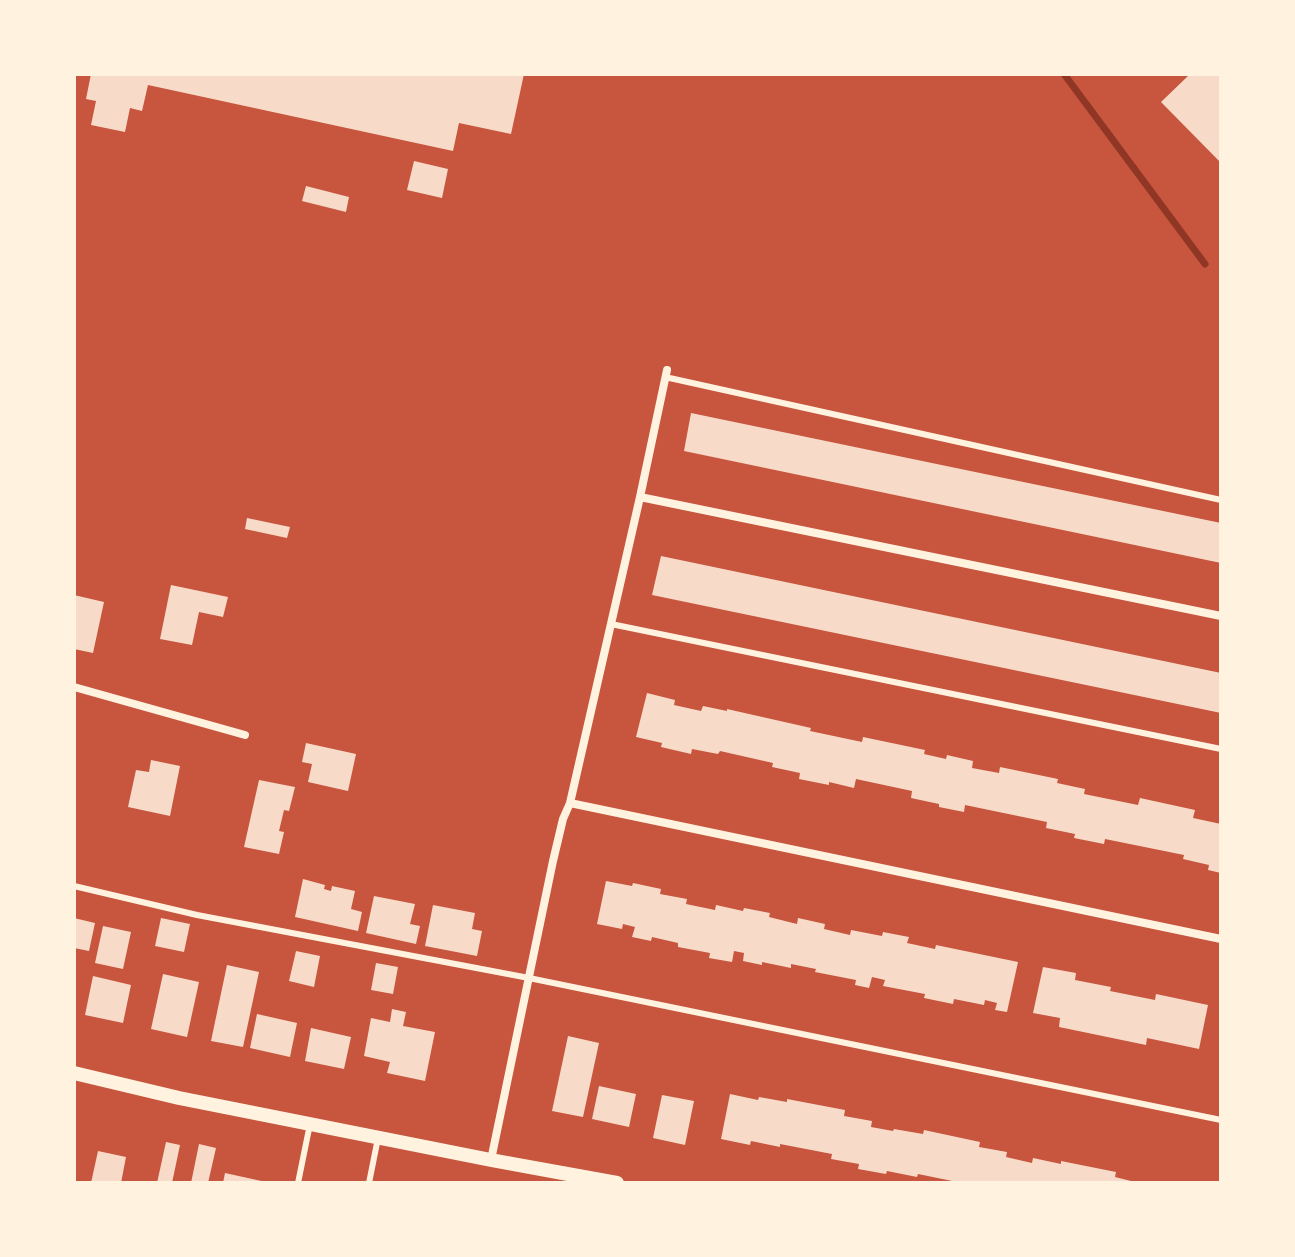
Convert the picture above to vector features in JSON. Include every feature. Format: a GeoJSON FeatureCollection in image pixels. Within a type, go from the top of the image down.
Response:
{"type":"FeatureCollection","features":[{"type":"Feature","properties":{"kind":"street"},"geometry":{"type":"LineString","coordinates":[[491,1160],[553,861],[570,803],[666,374]]}},
{"type":"Feature","properties":{"kind":"street"},"geometry":{"type":"LineString","coordinates":[[640,497],[1221,616]]}},
{"type":"Feature","properties":{"kind":"street"},"geometry":{"type":"LineString","coordinates":[[74,687],[245,735]]}},
{"type":"Feature","properties":{"kind":"street"},"geometry":{"type":"LineString","coordinates":[[570,803],[1221,939]]}},
{"type":"Feature","properties":{"kind":"street"},"geometry":{"type":"LineString","coordinates":[[74,1073],[179,1098],[617,1183]]}},
{"type":"Feature","properties":{"kind":"lane"},"geometry":{"type":"LineString","coordinates":[[666,374],[1221,500]]}},
{"type":"Feature","properties":{"kind":"lane"},"geometry":{"type":"LineString","coordinates":[[611,624],[1221,749]]}},
{"type":"Feature","properties":{"kind":"lane"},"geometry":{"type":"LineString","coordinates":[[74,886],[197,915],[529,978],[1221,1120]]}},
{"type":"Feature","properties":{"kind":"lane"},"geometry":{"type":"LineString","coordinates":[[298,1183],[310,1124]]}},
{"type":"Feature","properties":{"kind":"lane"},"geometry":{"type":"LineString","coordinates":[[369,1183],[378,1138]]}},
{"type":"Feature","properties":{"kind":"building"},"geometry":{"type":"Polygon","coordinates":[[[91,74],[524,74],[511,134],[459,123],[453,151],[148,85],[142,111],[130,108],[125,132],[91,125],[96,101],[86,99],[91,74]]]}},
{"type":"Feature","properties":{"kind":"building"},"geometry":{"type":"Polygon","coordinates":[[[1187,74],[1221,74],[1221,163],[1161,102],[1187,74]]]}},
{"type":"Feature","properties":{"kind":"building"},"geometry":{"type":"Polygon","coordinates":[[[414,161],[448,169],[442,198],[407,190],[414,161]]]}},
{"type":"Feature","properties":{"kind":"building"},"geometry":{"type":"Polygon","coordinates":[[[306,186],[349,197],[346,212],[302,201],[306,186]]]}},
{"type":"Feature","properties":{"kind":"building"},"geometry":{"type":"Polygon","coordinates":[[[691,413],[1221,523],[1221,563],[684,451],[691,413]]]}},
{"type":"Feature","properties":{"kind":"building"},"geometry":{"type":"Polygon","coordinates":[[[247,518],[290,527],[287,538],[245,529],[247,518]]]}},
{"type":"Feature","properties":{"kind":"building"},"geometry":{"type":"Polygon","coordinates":[[[661,556],[1221,673],[1221,713],[652,595],[661,556]]]}},
{"type":"Feature","properties":{"kind":"building"},"geometry":{"type":"Polygon","coordinates":[[[171,585],[228,597],[223,617],[199,612],[192,645],[160,639],[171,585]]]}},
{"type":"Feature","properties":{"kind":"building"},"geometry":{"type":"Polygon","coordinates":[[[74,595],[104,602],[93,653],[74,649],[74,595]]]}},
{"type":"Feature","properties":{"kind":"building"},"geometry":{"type":"Polygon","coordinates":[[[647,693],[675,700],[674,705],[701,711],[703,706],[727,709],[862,742],[863,737],[925,750],[924,754],[946,759],[947,755],[973,761],[972,768],[999,773],[1000,767],[1058,779],[1057,783],[1085,789],[1084,794],[1138,805],[1140,798],[1195,810],[1193,818],[1221,824],[1221,873],[1208,870],[1209,865],[1183,859],[1184,855],[1105,839],[1104,844],[1074,838],[1075,834],[1046,828],[1047,822],[965,805],[964,812],[939,807],[939,804],[911,798],[912,791],[856,779],[854,788],[829,782],[829,785],[799,779],[800,773],[772,767],[773,763],[720,751],[718,754],[692,749],[691,754],[661,747],[662,743],[636,737],[647,693]]]}},
{"type":"Feature","properties":{"kind":"building"},"geometry":{"type":"Polygon","coordinates":[[[306,743],[356,754],[348,791],[308,782],[312,764],[302,762],[306,743]]]}},
{"type":"Feature","properties":{"kind":"building"},"geometry":{"type":"Polygon","coordinates":[[[151,760],[180,766],[170,816],[128,807],[136,770],[149,772],[151,760]]]}},
{"type":"Feature","properties":{"kind":"building"},"geometry":{"type":"Polygon","coordinates":[[[259,780],[295,787],[289,811],[284,810],[279,831],[284,832],[279,854],[244,847],[259,780]]]}},
{"type":"Feature","properties":{"kind":"building"},"geometry":{"type":"Polygon","coordinates":[[[303,879],[325,885],[324,889],[331,891],[332,886],[355,891],[351,909],[362,912],[358,931],[295,917],[303,879]]]}},
{"type":"Feature","properties":{"kind":"building"},"geometry":{"type":"Polygon","coordinates":[[[606,881],[661,889],[660,894],[687,899],[686,904],[715,910],[716,905],[743,911],[744,908],[770,913],[769,917],[797,924],[798,918],[825,924],[824,929],[850,935],[851,930],[882,936],[883,932],[909,937],[907,943],[935,949],[936,945],[1018,962],[1007,1012],[995,1010],[997,1003],[985,1000],[984,1005],[954,999],[953,1004],[924,998],[925,994],[883,986],[885,980],[872,977],[869,988],[855,985],[856,980],[815,972],[816,969],[743,961],[744,953],[734,951],[732,962],[709,958],[710,953],[678,947],[678,943],[652,937],[651,941],[632,937],[635,927],[623,924],[622,929],[597,924],[606,881]]]}},
{"type":"Feature","properties":{"kind":"building"},"geometry":{"type":"Polygon","coordinates":[[[374,896],[415,904],[410,924],[420,926],[416,944],[366,933],[374,896]]]}},
{"type":"Feature","properties":{"kind":"building"},"geometry":{"type":"Polygon","coordinates":[[[433,905],[475,913],[472,929],[482,931],[477,956],[425,946],[433,905]]]}},
{"type":"Feature","properties":{"kind":"building"},"geometry":{"type":"Polygon","coordinates":[[[74,918],[95,923],[89,951],[74,948],[74,918]]]}},
{"type":"Feature","properties":{"kind":"building"},"geometry":{"type":"Polygon","coordinates":[[[161,918],[190,924],[184,952],[155,946],[161,918]]]}},
{"type":"Feature","properties":{"kind":"building"},"geometry":{"type":"Polygon","coordinates":[[[103,926],[131,932],[123,969],[95,963],[103,926]]]}},
{"type":"Feature","properties":{"kind":"building"},"geometry":{"type":"Polygon","coordinates":[[[296,951],[320,956],[314,987],[289,981],[296,951]]]}},
{"type":"Feature","properties":{"kind":"building"},"geometry":{"type":"Polygon","coordinates":[[[376,963],[398,967],[393,994],[371,990],[376,963]]]}},
{"type":"Feature","properties":{"kind":"building"},"geometry":{"type":"Polygon","coordinates":[[[227,965],[259,972],[243,1047],[211,1041],[227,965]]]}},
{"type":"Feature","properties":{"kind":"building"},"geometry":{"type":"Polygon","coordinates":[[[1043,967],[1076,973],[1075,980],[1111,987],[1110,991],[1155,1000],[1156,994],[1208,1005],[1199,1049],[1147,1038],[1146,1045],[1059,1027],[1060,1018],[1033,1013],[1043,967]]]}},
{"type":"Feature","properties":{"kind":"building"},"geometry":{"type":"Polygon","coordinates":[[[163,974],[199,982],[187,1037],[151,1029],[163,974]]]}},
{"type":"Feature","properties":{"kind":"building"},"geometry":{"type":"Polygon","coordinates":[[[93,976],[131,985],[123,1023],[85,1015],[93,976]]]}},
{"type":"Feature","properties":{"kind":"building"},"geometry":{"type":"Polygon","coordinates":[[[392,1009],[406,1012],[403,1026],[435,1032],[425,1081],[387,1073],[390,1062],[364,1056],[371,1018],[390,1022],[392,1009]]]}},
{"type":"Feature","properties":{"kind":"building"},"geometry":{"type":"Polygon","coordinates":[[[257,1014],[297,1023],[290,1057],[250,1048],[257,1014]]]}},
{"type":"Feature","properties":{"kind":"building"},"geometry":{"type":"Polygon","coordinates":[[[311,1028],[351,1037],[344,1069],[305,1061],[311,1028]]]}},
{"type":"Feature","properties":{"kind":"building"},"geometry":{"type":"Polygon","coordinates":[[[568,1036],[599,1043],[583,1117],[552,1111],[568,1036]]]}},
{"type":"Feature","properties":{"kind":"building"},"geometry":{"type":"Polygon","coordinates":[[[599,1086],[636,1094],[629,1127],[592,1119],[599,1086]]]}},
{"type":"Feature","properties":{"kind":"building"},"geometry":{"type":"Polygon","coordinates":[[[730,1094],[758,1100],[759,1097],[787,1102],[787,1099],[845,1110],[844,1116],[872,1121],[871,1127],[923,1134],[924,1130],[980,1142],[979,1147],[1007,1152],[1006,1157],[1032,1163],[1033,1158],[1061,1164],[1061,1161],[1116,1172],[1115,1177],[1139,1183],[962,1183],[918,1174],[917,1177],[858,1169],[859,1164],[831,1159],[832,1154],[780,1144],[780,1147],[751,1141],[750,1145],[721,1139],[730,1094]]]}},
{"type":"Feature","properties":{"kind":"building"},"geometry":{"type":"Polygon","coordinates":[[[662,1095],[694,1101],[685,1145],[653,1138],[662,1095]]]}},
{"type":"Feature","properties":{"kind":"building"},"geometry":{"type":"Polygon","coordinates":[[[166,1142],[180,1145],[172,1183],[157,1183],[166,1142]]]}},
{"type":"Feature","properties":{"kind":"building"},"geometry":{"type":"Polygon","coordinates":[[[199,1144],[216,1148],[208,1183],[191,1183],[199,1144]]]}},
{"type":"Feature","properties":{"kind":"building"},"geometry":{"type":"Polygon","coordinates":[[[98,1151],[126,1157],[121,1183],[91,1183],[98,1151]]]}},
{"type":"Feature","properties":{"kind":"building"},"geometry":{"type":"Polygon","coordinates":[[[225,1173],[266,1182],[266,1183],[223,1183],[225,1173]]]}},
{"type":"Feature","properties":{"kind":"waterway"},"geometry":{"type":"LineString","coordinates":[[1064,74],[1205,264]]}}]}
